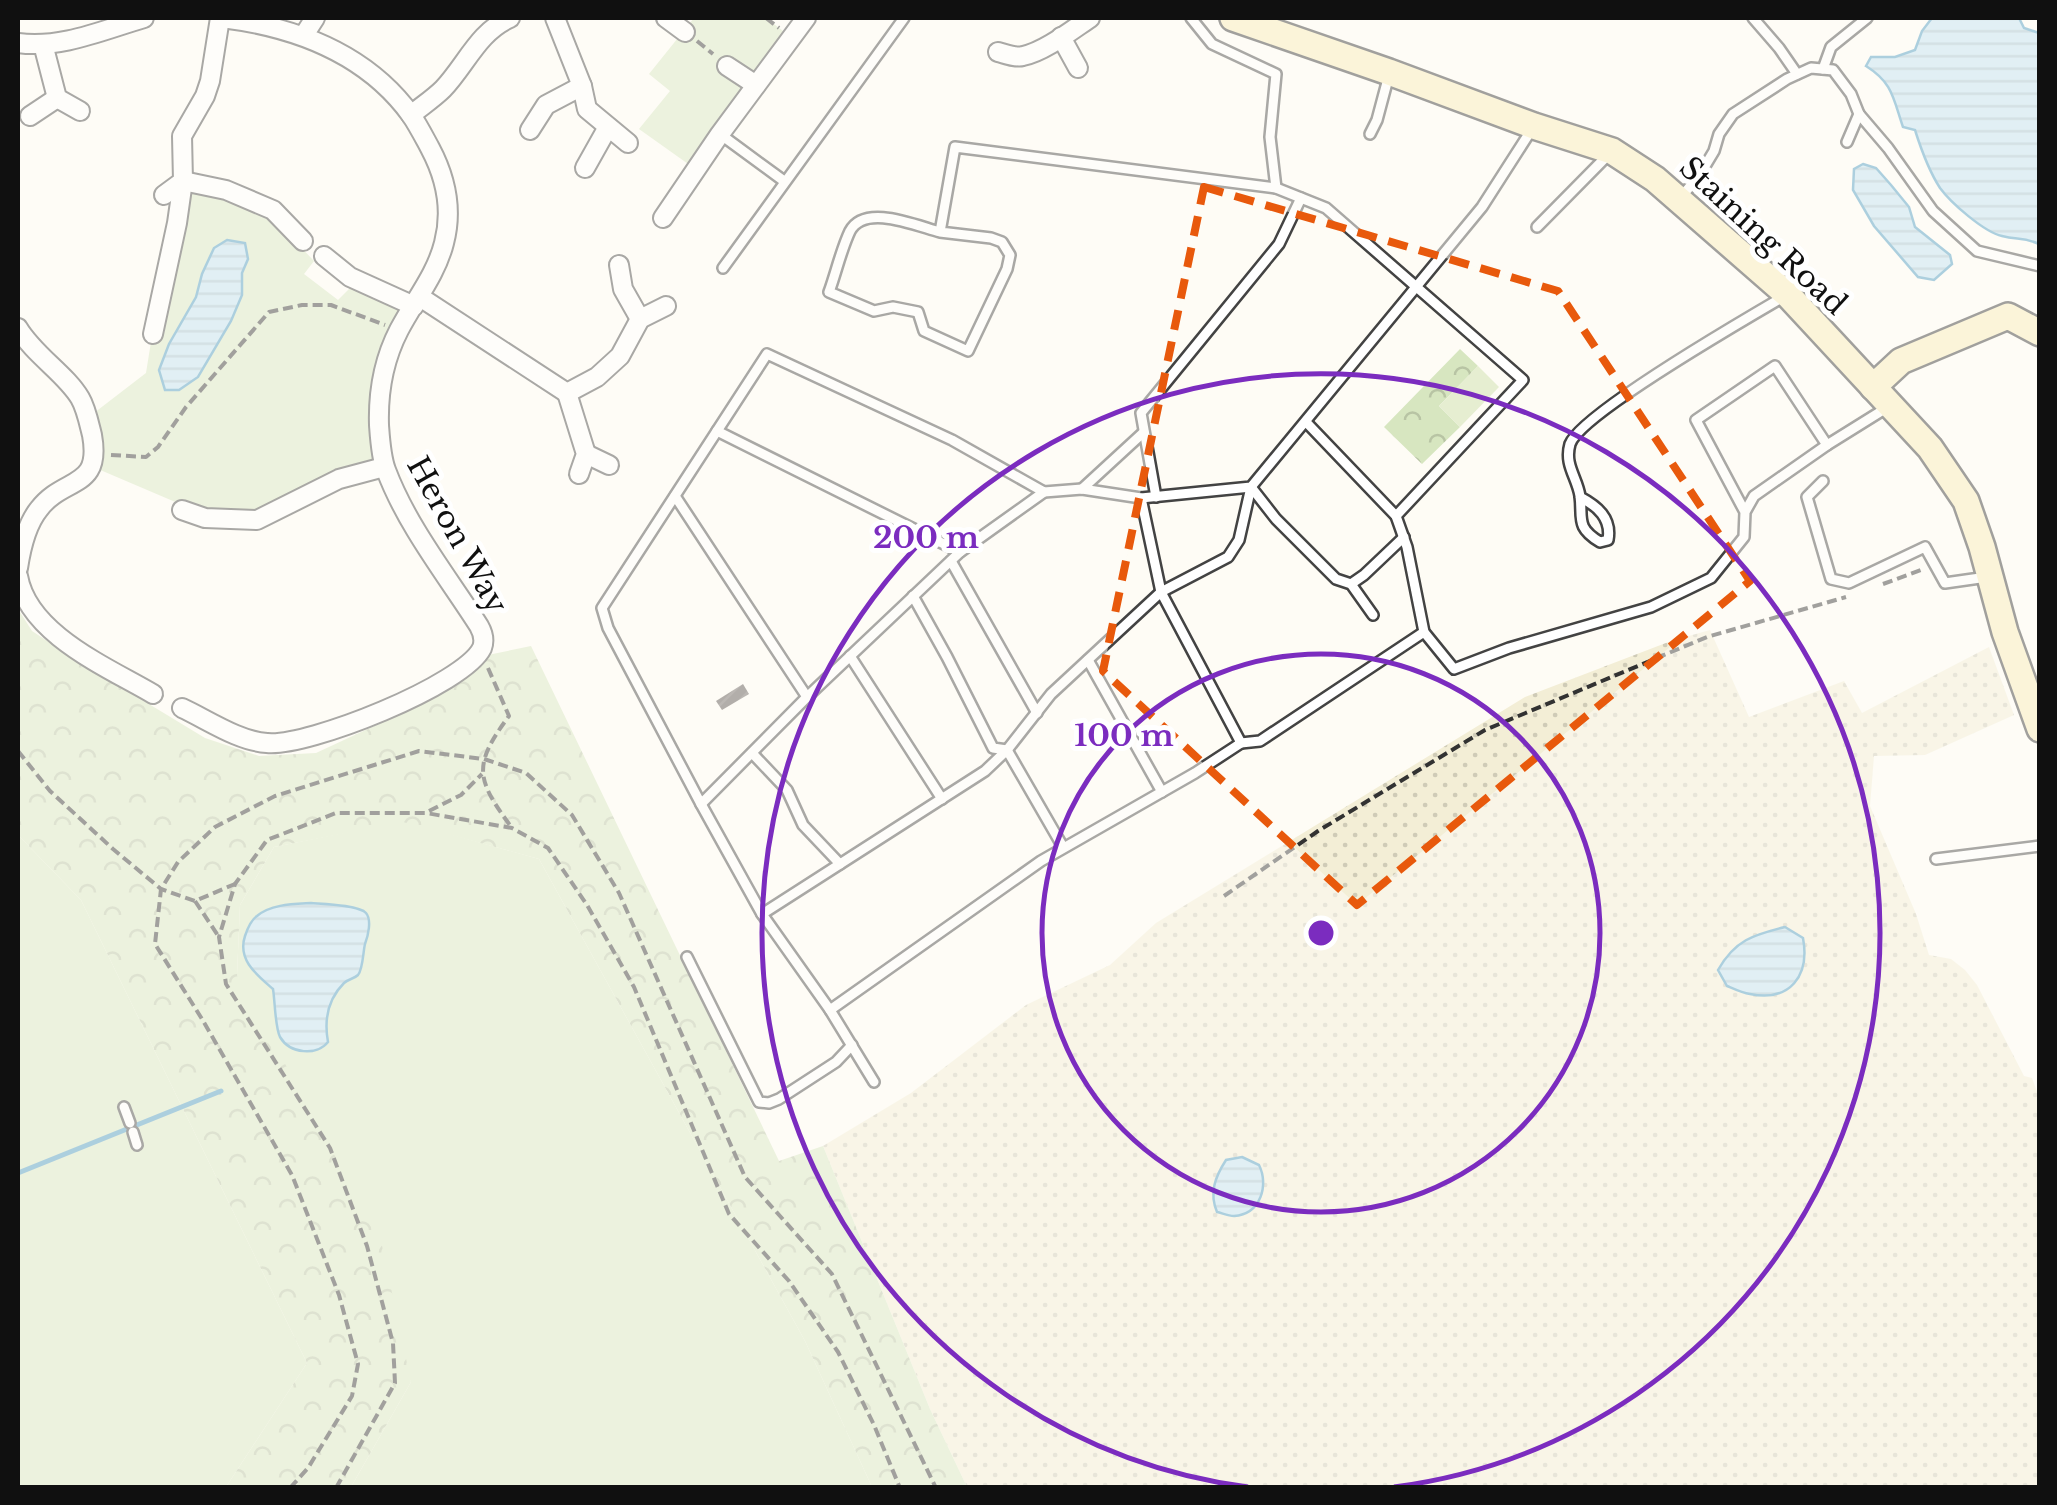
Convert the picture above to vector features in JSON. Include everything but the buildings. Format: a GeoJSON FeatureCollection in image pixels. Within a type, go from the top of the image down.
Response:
{"type":"FeatureCollection","features":[{"type":"Feature","properties":{"kind":"street"},"geometry":{"type":"LineString","coordinates":[[18,43],[71,40],[144,18]]}},
{"type":"Feature","properties":{"kind":"street"},"geometry":{"type":"LineString","coordinates":[[154,334],[177,223],[182,136],[210,81],[221,18]]}},
{"type":"Feature","properties":{"kind":"street","name":"Heron Way"},"geometry":{"type":"LineString","coordinates":[[182,708],[248,739],[265,744],[284,743],[382,712],[420,694],[473,660],[484,635],[408,515],[384,467],[379,422],[380,392],[389,354],[444,246],[448,193],[436,161],[411,115],[366,69],[304,35],[257,22],[221,18]]}},
{"type":"Feature","properties":{"kind":"street"},"geometry":{"type":"LineString","coordinates":[[304,35],[315,18]]}},
{"type":"Feature","properties":{"kind":"street"},"geometry":{"type":"LineString","coordinates":[[411,115],[443,88],[485,33],[510,18]]}},
{"type":"Feature","properties":{"kind":"street"},"geometry":{"type":"LineString","coordinates":[[556,18],[587,109],[628,142]]}},
{"type":"Feature","properties":{"kind":"street"},"geometry":{"type":"LineString","coordinates":[[666,18],[686,32]]}},
{"type":"Feature","properties":{"kind":"street"},"geometry":{"type":"LineString","coordinates":[[663,218],[806,18]]}},
{"type":"Feature","properties":{"kind":"street"},"geometry":{"type":"LineString","coordinates":[[998,52],[1025,56],[1090,18]]}},
{"type":"Feature","properties":{"kind":"street","name":"Staining Road"},"geometry":{"type":"LineString","coordinates":[[1233,18],[1612,151],[1679,199],[1788,295],[1930,448],[1966,500],[2005,632],[2040,729]]}},
{"type":"Feature","properties":{"kind":"street"},"geometry":{"type":"LineString","coordinates":[[1061,37],[1078,68]]}},
{"type":"Feature","properties":{"kind":"street"},"geometry":{"type":"LineString","coordinates":[[43,44],[57,98],[80,112]]}},
{"type":"Feature","properties":{"kind":"street"},"geometry":{"type":"LineString","coordinates":[[728,66],[756,85]]}},
{"type":"Feature","properties":{"kind":"street"},"geometry":{"type":"LineString","coordinates":[[530,130],[546,105],[582,86]]}},
{"type":"Feature","properties":{"kind":"street"},"geometry":{"type":"LineString","coordinates":[[30,116],[57,98]]}},
{"type":"Feature","properties":{"kind":"street"},"geometry":{"type":"LineString","coordinates":[[585,168],[608,127]]}},
{"type":"Feature","properties":{"kind":"street"},"geometry":{"type":"LineString","coordinates":[[164,195],[182,181],[226,190],[273,210],[303,240]]}},
{"type":"Feature","properties":{"kind":"street"},"geometry":{"type":"LineString","coordinates":[[324,256],[350,277],[417,301],[567,393],[586,454],[578,474]]}},
{"type":"Feature","properties":{"kind":"street"},"geometry":{"type":"LineString","coordinates":[[619,265],[624,289],[640,319]]}},
{"type":"Feature","properties":{"kind":"street"},"geometry":{"type":"LineString","coordinates":[[567,393],[596,378],[620,356],[640,319],[666,306]]}},
{"type":"Feature","properties":{"kind":"street"},"geometry":{"type":"LineString","coordinates":[[1881,396],[1901,360],[2008,316],[2040,334]]}},
{"type":"Feature","properties":{"kind":"street"},"geometry":{"type":"LineString","coordinates":[[18,328],[33,350],[79,396],[94,454],[88,474],[38,510],[18,559]]}},
{"type":"Feature","properties":{"kind":"street"},"geometry":{"type":"LineString","coordinates":[[586,454],[609,465]]}},
{"type":"Feature","properties":{"kind":"street"},"geometry":{"type":"LineString","coordinates":[[182,510],[205,518],[257,520],[338,479],[384,467]]}},
{"type":"Feature","properties":{"kind":"street"},"geometry":{"type":"LineString","coordinates":[[18,576],[26,601],[46,626],[76,649],[154,694]]}},
{"type":"Feature","properties":{"kind":"lane"},"geometry":{"type":"LineString","coordinates":[[723,268],[904,18]]}},
{"type":"Feature","properties":{"kind":"lane"},"geometry":{"type":"LineString","coordinates":[[1191,18],[1212,44],[1276,74],[1270,137],[1276,188]]}},
{"type":"Feature","properties":{"kind":"lane"},"geometry":{"type":"LineString","coordinates":[[1753,18],[1797,74]]}},
{"type":"Feature","properties":{"kind":"lane"},"geometry":{"type":"LineString","coordinates":[[1823,69],[1831,47],[1867,18]]}},
{"type":"Feature","properties":{"kind":"lane"},"geometry":{"type":"LineString","coordinates":[[1679,199],[1699,176],[1733,114],[1797,74],[1811,68],[1833,70],[1851,94],[1859,114],[1933,211],[1977,250],[2040,266]]}},
{"type":"Feature","properties":{"kind":"lane"},"geometry":{"type":"LineString","coordinates":[[1370,134],[1389,72]]}},
{"type":"Feature","properties":{"kind":"lane"},"geometry":{"type":"LineString","coordinates":[[1848,142],[1859,114]]}},
{"type":"Feature","properties":{"kind":"lane"},"geometry":{"type":"LineString","coordinates":[[762,914],[985,771],[1007,750],[1051,694],[1160,592],[1228,557],[1239,540],[1250,488],[1482,207],[1534,126]]}},
{"type":"Feature","properties":{"kind":"lane"},"geometry":{"type":"LineString","coordinates":[[720,134],[784,180]]}},
{"type":"Feature","properties":{"kind":"lane"},"geometry":{"type":"LineString","coordinates":[[940,232],[955,147],[1276,188],[1326,208],[1523,380],[1396,516]]}},
{"type":"Feature","properties":{"kind":"lane"},"geometry":{"type":"LineString","coordinates":[[1537,227],[1612,151]]}},
{"type":"Feature","properties":{"kind":"lane"},"geometry":{"type":"LineString","coordinates":[[1156,497],[1141,413],[1279,244],[1301,198]]}},
{"type":"Feature","properties":{"kind":"lane"},"geometry":{"type":"LineString","coordinates":[[886,217],[940,232],[990,238],[1002,242],[1010,255],[1007,270],[968,351],[924,331],[918,312],[893,308],[874,311],[829,292],[852,227],[865,218],[886,217]]}},
{"type":"Feature","properties":{"kind":"lane"},"geometry":{"type":"LineString","coordinates":[[1580,498],[1594,504],[1606,519],[1608,540],[1600,542],[1590,536],[1580,521],[1580,498],[1568,463],[1571,443],[1580,429],[1722,333],[1788,295]]}},
{"type":"Feature","properties":{"kind":"lane"},"geometry":{"type":"LineString","coordinates":[[874,1082],[830,1010],[762,914],[608,628],[602,608],[767,354],[952,440],[1044,492]]}},
{"type":"Feature","properties":{"kind":"lane"},"geometry":{"type":"LineString","coordinates":[[1745,512],[1696,420],[1774,366],[1827,445]]}},
{"type":"Feature","properties":{"kind":"lane"},"geometry":{"type":"LineString","coordinates":[[1306,422],[1396,516],[1424,632],[1454,669],[1509,648],[1651,606],[1711,578],[1744,537],[1745,512],[1754,496],[1880,414],[1881,396]]}},
{"type":"Feature","properties":{"kind":"lane"},"geometry":{"type":"LineString","coordinates":[[717,431],[960,552]]}},
{"type":"Feature","properties":{"kind":"lane"},"geometry":{"type":"LineString","coordinates":[[1082,489],[1144,432]]}},
{"type":"Feature","properties":{"kind":"lane"},"geometry":{"type":"LineString","coordinates":[[1823,481],[1807,497],[1831,579],[1849,583],[1925,547],[1945,583],[1990,577]]}},
{"type":"Feature","properties":{"kind":"lane"},"geometry":{"type":"LineString","coordinates":[[702,804],[951,560],[1044,492],[1082,489],[1142,498],[1250,488]]}},
{"type":"Feature","properties":{"kind":"lane"},"geometry":{"type":"LineString","coordinates":[[1250,488],[1336,579],[1351,584],[1373,615]]}},
{"type":"Feature","properties":{"kind":"lane"},"geometry":{"type":"LineString","coordinates":[[675,496],[807,698]]}},
{"type":"Feature","properties":{"kind":"lane"},"geometry":{"type":"LineString","coordinates":[[1142,498],[1160,592],[1241,743]]}},
{"type":"Feature","properties":{"kind":"lane"},"geometry":{"type":"LineString","coordinates":[[1351,584],[1404,537]]}},
{"type":"Feature","properties":{"kind":"lane"},"geometry":{"type":"LineString","coordinates":[[951,560],[1037,713]]}},
{"type":"Feature","properties":{"kind":"lane"},"geometry":{"type":"LineString","coordinates":[[913,596],[988,740],[993,748],[1007,750]]}},
{"type":"Feature","properties":{"kind":"lane"},"geometry":{"type":"LineString","coordinates":[[830,1010],[1040,861],[1241,743],[1260,741],[1424,632]]}},
{"type":"Feature","properties":{"kind":"lane"},"geometry":{"type":"LineString","coordinates":[[850,656],[942,799]]}},
{"type":"Feature","properties":{"kind":"lane"},"geometry":{"type":"LineString","coordinates":[[1088,660],[1162,792]]}},
{"type":"Feature","properties":{"kind":"lane"},"geometry":{"type":"LineString","coordinates":[[1007,750],[1064,847]]}},
{"type":"Feature","properties":{"kind":"lane"},"geometry":{"type":"LineString","coordinates":[[752,754],[787,790],[804,824],[840,864]]}},
{"type":"Feature","properties":{"kind":"lane"},"geometry":{"type":"LineString","coordinates":[[1936,860],[2040,846]]}},
{"type":"Feature","properties":{"kind":"lane"},"geometry":{"type":"LineString","coordinates":[[686,958],[759,1102],[779,1099],[836,1062],[852,1046]]}},
{"type":"Feature","properties":{"kind":"lane"},"geometry":{"type":"LineString","coordinates":[[124,1107],[138,1145]]}},
{"type":"Feature","properties":{"kind":"path"},"geometry":{"type":"LineString","coordinates":[[686,32],[728,66]]}},
{"type":"Feature","properties":{"kind":"path"},"geometry":{"type":"LineString","coordinates":[[94,454],[146,457],[269,312],[302,305],[331,305],[398,331]]}},
{"type":"Feature","properties":{"kind":"path"},"geometry":{"type":"LineString","coordinates":[[1869,589],[1935,565]]}},
{"type":"Feature","properties":{"kind":"path"},"geometry":{"type":"LineString","coordinates":[[1224,896],[1318,831],[1485,730],[1707,638],[1852,595]]}},
{"type":"Feature","properties":{"kind":"path"},"geometry":{"type":"LineString","coordinates":[[481,649],[509,716],[491,740],[482,774],[489,796],[512,828]]}},
{"type":"Feature","properties":{"kind":"path"},"geometry":{"type":"LineString","coordinates":[[290,1488],[308,1468],[352,1396],[358,1364],[339,1295],[292,1176],[154,944],[162,889],[178,862],[215,827],[274,796],[419,750],[484,759],[526,773],[572,815],[619,893],[744,1177],[832,1274],[936,1488]]}},
{"type":"Feature","properties":{"kind":"path"},"geometry":{"type":"LineString","coordinates":[[18,751],[50,791],[162,889],[194,902],[219,937]]}},
{"type":"Feature","properties":{"kind":"path"},"geometry":{"type":"LineString","coordinates":[[426,813],[461,795],[482,774]]}},
{"type":"Feature","properties":{"kind":"path"},"geometry":{"type":"LineString","coordinates":[[336,1488],[395,1382],[394,1343],[368,1246],[330,1148],[226,984],[219,937],[235,884],[268,840],[336,813],[426,813],[512,828],[548,848],[634,987],[729,1214],[788,1281],[838,1352],[900,1488]]}},
{"type":"Feature","properties":{"kind":"path"},"geometry":{"type":"LineString","coordinates":[[194,902],[235,884]]}},
{"type":"Feature","properties":{"kind":"highlighted area"},"geometry":{"type":"Polygon","coordinates":[[[1204,187],[1558,291],[1750,581],[1357,905],[1103,671],[1204,187]]]}},
{"type":"Feature","properties":{"kind":"shaded area"},"geometry":{"type":"Polygon","coordinates":[[[1710,630],[1749,717],[1844,681],[1862,713],[1989,647],[2014,715],[1925,755],[1874,756],[1870,806],[1916,914],[1929,955],[1951,959],[1977,985],[2024,1076],[2032,1078],[2039,1097],[2039,1487],[967,1487],[930,1409],[823,1146],[911,1093],[1026,1005],[1110,965],[1156,923],[1525,697],[1710,630]]]}},
{"type":"Feature","properties":{"kind":"green space"},"geometry":{"type":"Polygon","coordinates":[[[694,18],[766,18],[787,34],[691,166],[639,129],[670,91],[649,74],[694,18]]]}},
{"type":"Feature","properties":{"kind":"green space"},"geometry":{"type":"Polygon","coordinates":[[[192,189],[227,195],[267,212],[314,261],[304,274],[338,300],[351,287],[407,311],[395,330],[378,457],[326,476],[248,515],[180,504],[98,469],[94,413],[146,373],[151,342],[164,333],[192,189]]]}},
{"type":"Feature","properties":{"kind":"green space"},"geometry":{"type":"Polygon","coordinates":[[[1460,349],[1478,366],[1439,406],[1460,427],[1422,464],[1384,427],[1460,349]]]}},
{"type":"Feature","properties":{"kind":"green space"},"geometry":{"type":"Polygon","coordinates":[[[1478,366],[1499,387],[1460,427],[1439,406],[1478,366]]]}},
{"type":"Feature","properties":{"kind":"green space"},"geometry":{"type":"Polygon","coordinates":[[[18,609],[32,631],[73,658],[205,738],[259,756],[316,753],[400,714],[483,656],[531,646],[779,1161],[823,1146],[930,1409],[967,1487],[872,1487],[805,1341],[539,859],[403,822],[274,847],[240,905],[237,975],[381,1241],[411,1382],[351,1487],[226,1487],[307,1363],[81,900],[18,835],[18,609]]]}},
{"type":"Feature","properties":{"kind":"green space"},"geometry":{"type":"Polygon","coordinates":[[[403,821],[539,859],[805,1341],[872,1487],[351,1487],[411,1382],[237,975],[240,905],[274,847],[403,821]]]}},
{"type":"Feature","properties":{"kind":"green space"},"geometry":{"type":"Polygon","coordinates":[[[18,835],[81,900],[307,1363],[226,1487],[18,1487],[18,835]]]}},
{"type":"Feature","properties":{"kind":"water"},"geometry":{"type":"Polygon","coordinates":[[[1932,18],[2019,18],[2024,28],[2039,33],[2039,244],[1995,233],[1952,201],[1932,174],[1915,130],[1903,127],[1887,85],[1866,66],[1871,57],[1895,57],[1915,50],[1932,18]]]}},
{"type":"Feature","properties":{"kind":"water"},"geometry":{"type":"Polygon","coordinates":[[[1863,164],[1876,168],[1909,207],[1915,227],[1950,255],[1952,264],[1934,280],[1918,277],[1874,226],[1853,190],[1854,169],[1863,164]]]}},
{"type":"Feature","properties":{"kind":"water"},"geometry":{"type":"Polygon","coordinates":[[[227,240],[245,243],[248,259],[242,273],[242,295],[198,377],[179,390],[165,390],[159,370],[169,344],[196,297],[214,248],[227,240]]]}},
{"type":"Feature","properties":{"kind":"water"},"geometry":{"type":"Polygon","coordinates":[[[311,903],[362,910],[369,924],[360,972],[344,983],[331,1003],[328,1042],[317,1050],[304,1051],[290,1047],[280,1037],[273,989],[250,966],[243,945],[251,923],[263,912],[283,905],[311,903]]]}},
{"type":"Feature","properties":{"kind":"water"},"geometry":{"type":"Polygon","coordinates":[[[1785,927],[1803,938],[1803,964],[1794,983],[1776,994],[1764,995],[1727,986],[1718,970],[1731,952],[1754,936],[1785,927]]]}},
{"type":"Feature","properties":{"kind":"water"},"geometry":{"type":"Polygon","coordinates":[[[1242,1157],[1259,1165],[1263,1181],[1260,1197],[1243,1214],[1217,1212],[1213,1192],[1219,1173],[1226,1160],[1242,1157]]]}},
{"type":"Feature","properties":{"kind":"waterway"},"geometry":{"type":"LineString","coordinates":[[18,1173],[221,1091]]}}]}
